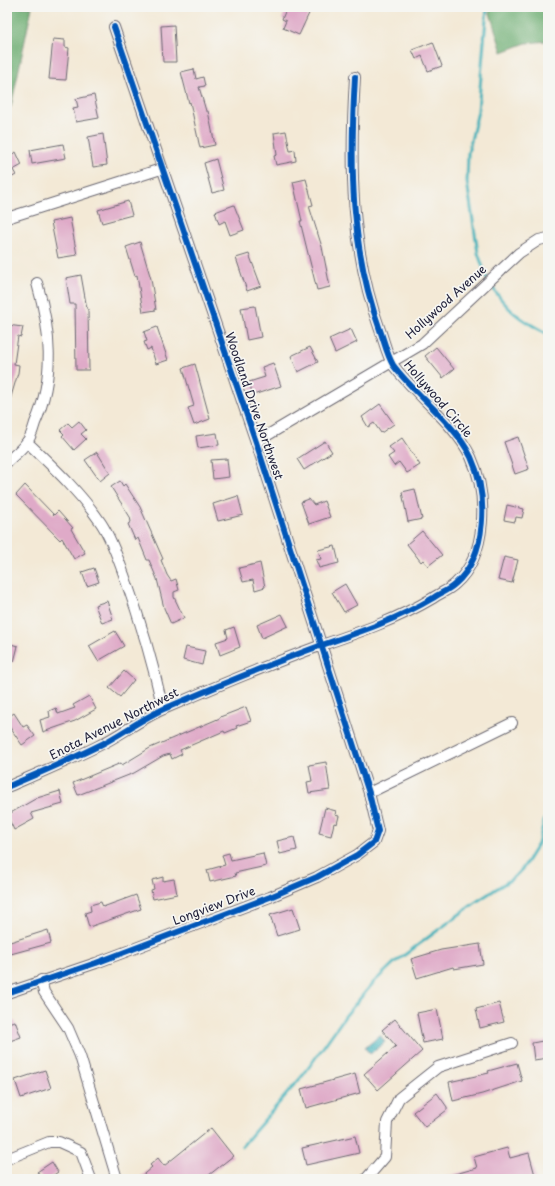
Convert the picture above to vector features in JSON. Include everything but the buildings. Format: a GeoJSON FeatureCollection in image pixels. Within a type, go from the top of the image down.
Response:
{"type":"FeatureCollection","features":[{"type":"Feature","properties":{"kind":"street","name":"Woodland Drive Northwest"},"geometry":{"type":"LineString","coordinates":[[114,27],[161,169],[256,442],[369,793]]}},
{"type":"Feature","properties":{"kind":"street","name":"Hollywood Circle"},"geometry":{"type":"LineString","coordinates":[[321,646],[370,629],[423,604],[455,584],[466,570],[478,547],[483,523],[481,487],[471,456],[457,435],[419,395],[391,362],[368,298],[353,203],[351,155],[355,77]]}},
{"type":"Feature","properties":{"kind":"street"},"geometry":{"type":"LineString","coordinates":[[7,218],[161,169]]}},
{"type":"Feature","properties":{"kind":"street","name":"Hollywood Avenue"},"geometry":{"type":"LineString","coordinates":[[256,442],[422,344],[519,253],[539,240],[548,238]]}},
{"type":"Feature","properties":{"kind":"street"},"geometry":{"type":"LineString","coordinates":[[7,462],[28,442],[44,404],[49,370],[50,346],[43,302],[37,283]]}},
{"type":"Feature","properties":{"kind":"street"},"geometry":{"type":"LineString","coordinates":[[28,442],[66,479],[101,523],[116,553],[135,605],[154,670],[163,709]]}},
{"type":"Feature","properties":{"kind":"street","name":"Enota Avenue Northwest"},"geometry":{"type":"LineString","coordinates":[[7,787],[98,746],[163,709],[321,646]]}},
{"type":"Feature","properties":{"kind":"street"},"geometry":{"type":"LineString","coordinates":[[369,793],[512,722]]}},
{"type":"Feature","properties":{"kind":"street","name":"Longview Drive"},"geometry":{"type":"LineString","coordinates":[[7,992],[96,963],[270,897],[317,877],[357,855],[374,842],[378,831],[369,793]]}},
{"type":"Feature","properties":{"kind":"street"},"geometry":{"type":"LineString","coordinates":[[41,980],[44,992],[68,1028],[80,1056],[117,1179]]}},
{"type":"Feature","properties":{"kind":"street"},"geometry":{"type":"LineString","coordinates":[[366,1179],[385,1157],[387,1122],[399,1098],[438,1067],[512,1043]]}},
{"type":"Feature","properties":{"kind":"street"},"geometry":{"type":"LineString","coordinates":[[7,1159],[49,1142],[58,1142],[81,1152],[90,1179]]}},
{"type":"Feature","properties":{"kind":"green space"},"geometry":{"type":"Polygon","coordinates":[[[7,7],[32,7],[11,107],[7,108],[7,7]]]}},
{"type":"Feature","properties":{"kind":"green space"},"geometry":{"type":"Polygon","coordinates":[[[488,7],[548,7],[548,41],[526,43],[502,52],[488,7]]]}},
{"type":"Feature","properties":{"kind":"water"},"geometry":{"type":"Polygon","coordinates":[[[380,1035],[385,1042],[370,1054],[365,1048],[380,1035]]]}},
{"type":"Feature","properties":{"kind":"waterway"},"geometry":{"type":"LineString","coordinates":[[487,7],[478,111],[468,153],[467,182],[478,253],[487,279]]}},
{"type":"Feature","properties":{"kind":"waterway"},"geometry":{"type":"LineString","coordinates":[[490,284],[515,314],[529,324],[548,334]]}},
{"type":"Feature","properties":{"kind":"waterway"},"geometry":{"type":"LineString","coordinates":[[242,1146],[304,1074],[346,1015],[374,982],[395,962],[476,902],[513,878],[523,868],[538,844],[548,808]]}},
{"type":"Feature","properties":{"kind":"cycle path"},"geometry":{"type":"LineString","coordinates":[[7,993],[96,963],[270,897],[317,877],[357,855],[374,842],[378,831],[369,793],[256,442],[114,27]]}},
{"type":"Feature","properties":{"kind":"cycle path"},"geometry":{"type":"LineString","coordinates":[[7,787],[98,746],[166,708],[263,667],[393,619],[420,606],[453,586],[466,572],[474,557],[482,524],[482,506],[477,472],[471,457],[455,432],[412,388],[393,365],[387,352],[370,299],[363,268],[354,205],[353,110],[355,77]]}}]}
